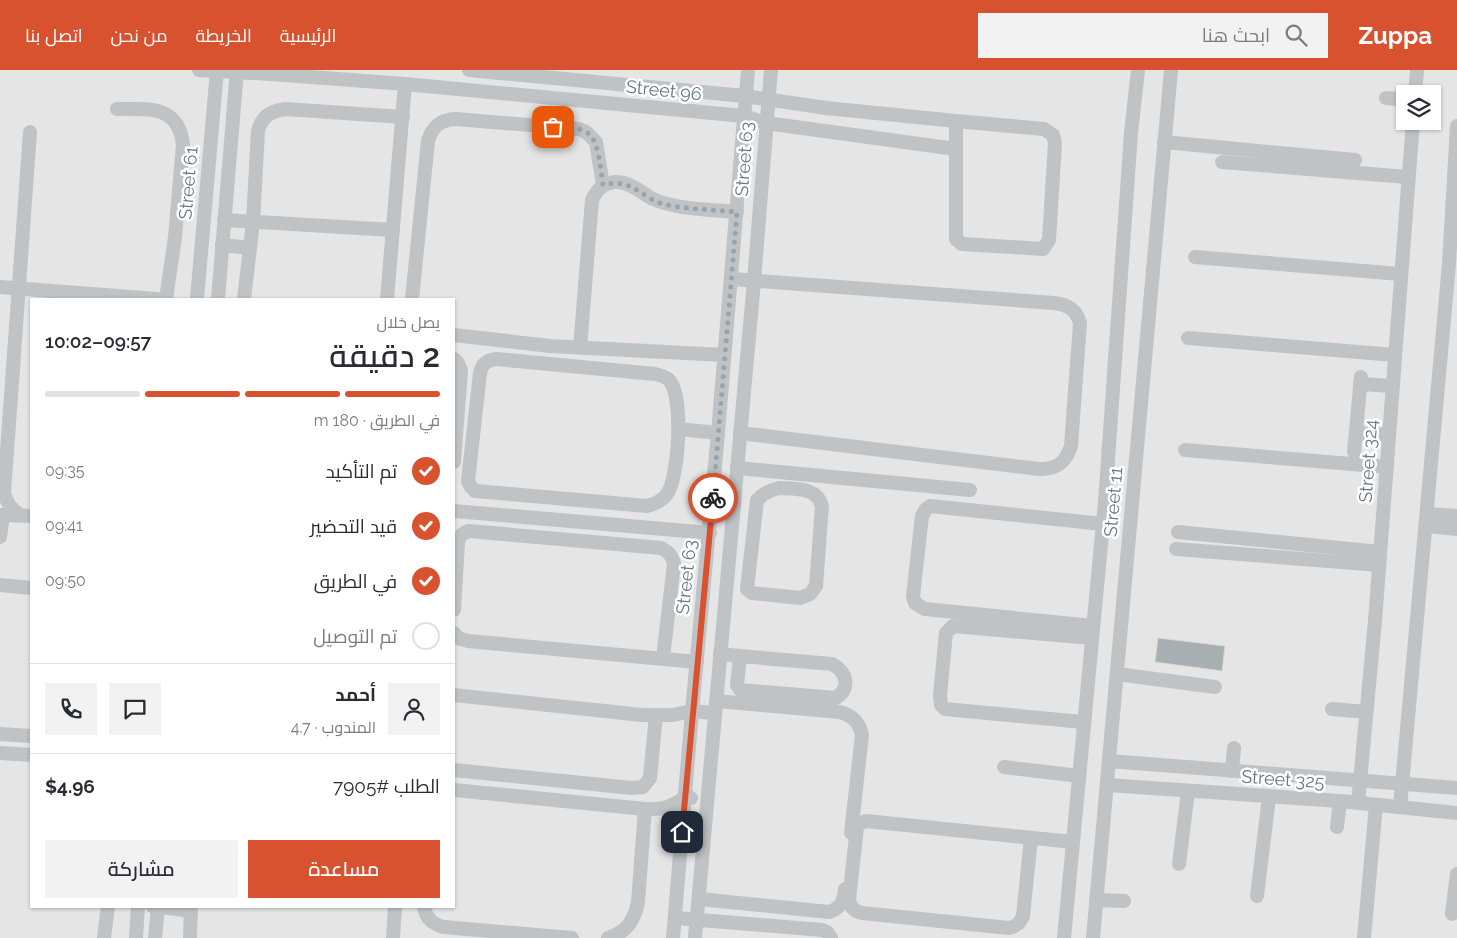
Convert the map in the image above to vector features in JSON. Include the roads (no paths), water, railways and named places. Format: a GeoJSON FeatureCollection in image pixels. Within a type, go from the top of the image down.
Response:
{"type":"FeatureCollection","features":[{"type":"Feature","properties":{"kind":"street","name":"Street 96"},"geometry":{"type":"LineString","coordinates":[[199,70],[236,71],[405,84],[744,116],[766,124],[956,149],[955,236],[957,241],[962,244],[1040,250],[1046,246],[1049,240],[1055,143],[1053,135],[1044,130],[826,108],[598,76],[469,70]]}},
{"type":"Feature","properties":{"kind":"street","name":"Street 63"},"geometry":{"type":"LineString","coordinates":[[673,938],[732,279],[748,70]]}},
{"type":"Feature","properties":{"kind":"street","name":"Street 63"},"geometry":{"type":"LineString","coordinates":[[695,938],[771,70]]}},
{"type":"Feature","properties":{"kind":"street","name":"Street 11"},"geometry":{"type":"LineString","coordinates":[[1064,938],[1103,524],[1130,143],[1138,70]]}},
{"type":"Feature","properties":{"kind":"street","name":"Street 11"},"geometry":{"type":"LineString","coordinates":[[1093,938],[1171,70]]}},
{"type":"Feature","properties":{"kind":"street"},"geometry":{"type":"LineString","coordinates":[[1416,85],[1417,70]]}},
{"type":"Feature","properties":{"kind":"street","name":"Street 61"},"geometry":{"type":"LineString","coordinates":[[197,294],[216,71]]}},
{"type":"Feature","properties":{"kind":"street"},"geometry":{"type":"LineString","coordinates":[[197,294],[218,295],[236,71]]}},
{"type":"Feature","properties":{"kind":"street"},"geometry":{"type":"LineString","coordinates":[[387,298],[405,84]]}},
{"type":"Feature","properties":{"kind":"street"},"geometry":{"type":"LineString","coordinates":[[1386,98],[1396,99]]}},
{"type":"Feature","properties":{"kind":"street"},"geometry":{"type":"LineString","coordinates":[[824,131],[826,108]]}},
{"type":"Feature","properties":{"kind":"street"},"geometry":{"type":"LineString","coordinates":[[117,109],[158,110],[169,115],[177,123],[182,134],[183,145],[175,237],[166,298]]}},
{"type":"Feature","properties":{"kind":"street"},"geometry":{"type":"LineString","coordinates":[[244,298],[253,222],[258,131],[264,117],[270,113],[285,109],[403,117]]}},
{"type":"Feature","properties":{"kind":"street"},"geometry":{"type":"LineString","coordinates":[[412,298],[428,141],[430,134],[440,122],[455,119],[579,129],[586,132],[596,142],[603,185]]}},
{"type":"Feature","properties":{"kind":"street"},"geometry":{"type":"LineString","coordinates":[[956,121],[956,149]]}},
{"type":"Feature","properties":{"kind":"street"},"geometry":{"type":"LineString","coordinates":[[1400,807],[1449,264],[1457,126]]}},
{"type":"Feature","properties":{"kind":"street","name":"Street 324"},"geometry":{"type":"LineString","coordinates":[[1358,803],[1380,558],[1412,130]]}},
{"type":"Feature","properties":{"kind":"street"},"geometry":{"type":"LineString","coordinates":[[25,516],[12,510],[6,502],[4,493],[30,132]]}},
{"type":"Feature","properties":{"kind":"street"},"geometry":{"type":"LineString","coordinates":[[1164,142],[1354,160]]}},
{"type":"Feature","properties":{"kind":"street"},"geometry":{"type":"LineString","coordinates":[[1222,162],[1408,177]]}},
{"type":"Feature","properties":{"kind":"street"},"geometry":{"type":"LineString","coordinates":[[580,348],[592,200],[596,191],[603,185],[615,182],[627,184],[666,205],[737,212]]}},
{"type":"Feature","properties":{"kind":"street"},"geometry":{"type":"LineString","coordinates":[[224,220],[393,230]]}},
{"type":"Feature","properties":{"kind":"street"},"geometry":{"type":"LineString","coordinates":[[222,245],[250,248]]}},
{"type":"Feature","properties":{"kind":"street"},"geometry":{"type":"LineString","coordinates":[[1195,256],[1400,274]]}},
{"type":"Feature","properties":{"kind":"street"},"geometry":{"type":"LineString","coordinates":[[732,279],[1054,303],[1069,307],[1074,311],[1080,323],[1071,446],[1064,462],[1048,470],[740,433]]}},
{"type":"Feature","properties":{"kind":"street"},"geometry":{"type":"LineString","coordinates":[[0,287],[144,298]]}},
{"type":"Feature","properties":{"kind":"street"},"geometry":{"type":"LineString","coordinates":[[455,335],[580,348],[724,355]]}},
{"type":"Feature","properties":{"kind":"street"},"geometry":{"type":"LineString","coordinates":[[1188,338],[1395,355]]}},
{"type":"Feature","properties":{"kind":"street"},"geometry":{"type":"LineString","coordinates":[[455,360],[461,371],[455,449]]}},
{"type":"Feature","properties":{"kind":"street"},"geometry":{"type":"LineString","coordinates":[[490,360],[663,376],[669,380],[675,392],[679,429],[674,474],[670,488],[661,500],[647,506],[482,492],[476,491],[471,487],[468,480],[480,373],[485,362],[490,360]]}},
{"type":"Feature","properties":{"kind":"street"},"geometry":{"type":"LineString","coordinates":[[1354,452],[1360,380],[1392,386]]}},
{"type":"Feature","properties":{"kind":"street"},"geometry":{"type":"LineString","coordinates":[[721,390],[743,393]]}},
{"type":"Feature","properties":{"kind":"street"},"geometry":{"type":"LineString","coordinates":[[679,429],[718,433]]}},
{"type":"Feature","properties":{"kind":"street"},"geometry":{"type":"LineString","coordinates":[[1356,433],[1389,436]]}},
{"type":"Feature","properties":{"kind":"street"},"geometry":{"type":"LineString","coordinates":[[1186,450],[1387,467]]}},
{"type":"Feature","properties":{"kind":"street"},"geometry":{"type":"LineString","coordinates":[[737,468],[970,490]]}},
{"type":"Feature","properties":{"kind":"street"},"geometry":{"type":"LineString","coordinates":[[779,488],[810,491],[820,499],[822,513],[816,586],[810,594],[800,598],[752,594],[748,591],[747,586],[758,500],[763,494],[779,488]]}},
{"type":"Feature","properties":{"kind":"street"},"geometry":{"type":"LineString","coordinates":[[734,497],[758,500]]}},
{"type":"Feature","properties":{"kind":"street"},"geometry":{"type":"LineString","coordinates":[[1092,632],[925,609],[915,603],[913,596],[922,516],[930,506],[1103,524]]}},
{"type":"Feature","properties":{"kind":"street"},"geometry":{"type":"LineString","coordinates":[[455,510],[710,533]]}},
{"type":"Feature","properties":{"kind":"street"},"geometry":{"type":"LineString","coordinates":[[0,537],[1,515],[25,516]]}},
{"type":"Feature","properties":{"kind":"street"},"geometry":{"type":"LineString","coordinates":[[1427,520],[1457,516]]}},
{"type":"Feature","properties":{"kind":"street"},"geometry":{"type":"LineString","coordinates":[[1427,520],[1457,529]]}},
{"type":"Feature","properties":{"kind":"street"},"geometry":{"type":"LineString","coordinates":[[455,593],[459,537],[469,531],[661,548],[668,551],[674,564],[663,658]]}},
{"type":"Feature","properties":{"kind":"street"},"geometry":{"type":"LineString","coordinates":[[1178,532],[1380,558]]}},
{"type":"Feature","properties":{"kind":"street"},"geometry":{"type":"LineString","coordinates":[[1176,549],[1380,558]]}},
{"type":"Feature","properties":{"kind":"street"},"geometry":{"type":"LineString","coordinates":[[0,585],[30,588]]}},
{"type":"Feature","properties":{"kind":"street"},"geometry":{"type":"LineString","coordinates":[[704,588],[747,586]]}},
{"type":"Feature","properties":{"kind":"street"},"geometry":{"type":"LineString","coordinates":[[1083,722],[945,709],[941,705],[940,695],[946,633],[953,626],[1092,632]]}},
{"type":"Feature","properties":{"kind":"street"},"geometry":{"type":"LineString","coordinates":[[455,634],[462,640],[697,662]]}},
{"type":"Feature","properties":{"kind":"street"},"geometry":{"type":"LineString","coordinates":[[720,654],[832,664],[839,667],[844,673],[846,680],[845,688],[842,694],[836,698],[740,690],[737,685],[740,656]]}},
{"type":"Feature","properties":{"kind":"street"},"geometry":{"type":"LineString","coordinates":[[1117,674],[1215,687]]}},
{"type":"Feature","properties":{"kind":"street"},"geometry":{"type":"LineString","coordinates":[[455,695],[656,715],[673,715],[715,707],[840,712],[848,714],[855,719],[860,726],[862,735],[845,895],[840,906],[829,912],[699,900]]}},
{"type":"Feature","properties":{"kind":"street"},"geometry":{"type":"LineString","coordinates":[[1332,709],[1366,712]]}},
{"type":"Feature","properties":{"kind":"street"},"geometry":{"type":"LineString","coordinates":[[455,770],[632,788],[643,787],[650,778],[656,715]]}},
{"type":"Feature","properties":{"kind":"street"},"geometry":{"type":"LineString","coordinates":[[0,734],[30,736]]}},
{"type":"Feature","properties":{"kind":"street"},"geometry":{"type":"LineString","coordinates":[[1232,771],[1234,748]]}},
{"type":"Feature","properties":{"kind":"street"},"geometry":{"type":"LineString","coordinates":[[0,753],[30,755]]}},
{"type":"Feature","properties":{"kind":"street","name":"Street 325"},"geometry":{"type":"LineString","coordinates":[[1109,761],[1457,788]]}},
{"type":"Feature","properties":{"kind":"street"},"geometry":{"type":"LineString","coordinates":[[1004,767],[1079,776]]}},
{"type":"Feature","properties":{"kind":"street","name":"Street 325"},"geometry":{"type":"LineString","coordinates":[[1107,785],[1457,812]]}},
{"type":"Feature","properties":{"kind":"street"},"geometry":{"type":"LineString","coordinates":[[455,790],[645,809],[667,808],[685,797],[707,798]]}},
{"type":"Feature","properties":{"kind":"street"},"geometry":{"type":"LineString","coordinates":[[1179,864],[1188,791]]}},
{"type":"Feature","properties":{"kind":"street"},"geometry":{"type":"LineString","coordinates":[[1274,797],[1275,828]]}},
{"type":"Feature","properties":{"kind":"street"},"geometry":{"type":"LineString","coordinates":[[1257,896],[1274,797]]}},
{"type":"Feature","properties":{"kind":"street"},"geometry":{"type":"LineString","coordinates":[[1337,827],[1340,802]]}},
{"type":"Feature","properties":{"kind":"street"},"geometry":{"type":"LineString","coordinates":[[1364,938],[1376,805]]}},
{"type":"Feature","properties":{"kind":"street"},"geometry":{"type":"LineString","coordinates":[[608,938],[622,931],[636,913],[645,809]]}},
{"type":"Feature","properties":{"kind":"street"},"geometry":{"type":"LineString","coordinates":[[1031,838],[1023,916],[1021,922],[1016,926],[1009,928],[862,913],[855,911],[851,907],[856,833],[860,823],[872,821],[1073,842]]}},
{"type":"Feature","properties":{"kind":"street"},"geometry":{"type":"LineString","coordinates":[[1452,914],[1457,874]]}},
{"type":"Feature","properties":{"kind":"street"},"geometry":{"type":"LineString","coordinates":[[1096,900],[1124,901]]}},
{"type":"Feature","properties":{"kind":"street"},"geometry":{"type":"LineString","coordinates":[[104,938],[108,908]]}},
{"type":"Feature","properties":{"kind":"street"},"geometry":{"type":"LineString","coordinates":[[136,938],[138,908]]}},
{"type":"Feature","properties":{"kind":"street"},"geometry":{"type":"LineString","coordinates":[[155,938],[158,908]]}},
{"type":"Feature","properties":{"kind":"street"},"geometry":{"type":"LineString","coordinates":[[190,938],[191,908]]}},
{"type":"Feature","properties":{"kind":"street"},"geometry":{"type":"LineString","coordinates":[[393,938],[395,908]]}},
{"type":"Feature","properties":{"kind":"street"},"geometry":{"type":"LineString","coordinates":[[425,908],[428,918],[435,924],[444,927],[572,938]]}},
{"type":"Feature","properties":{"kind":"street"},"geometry":{"type":"LineString","coordinates":[[676,918],[822,930],[827,932],[832,938]]}}]}
